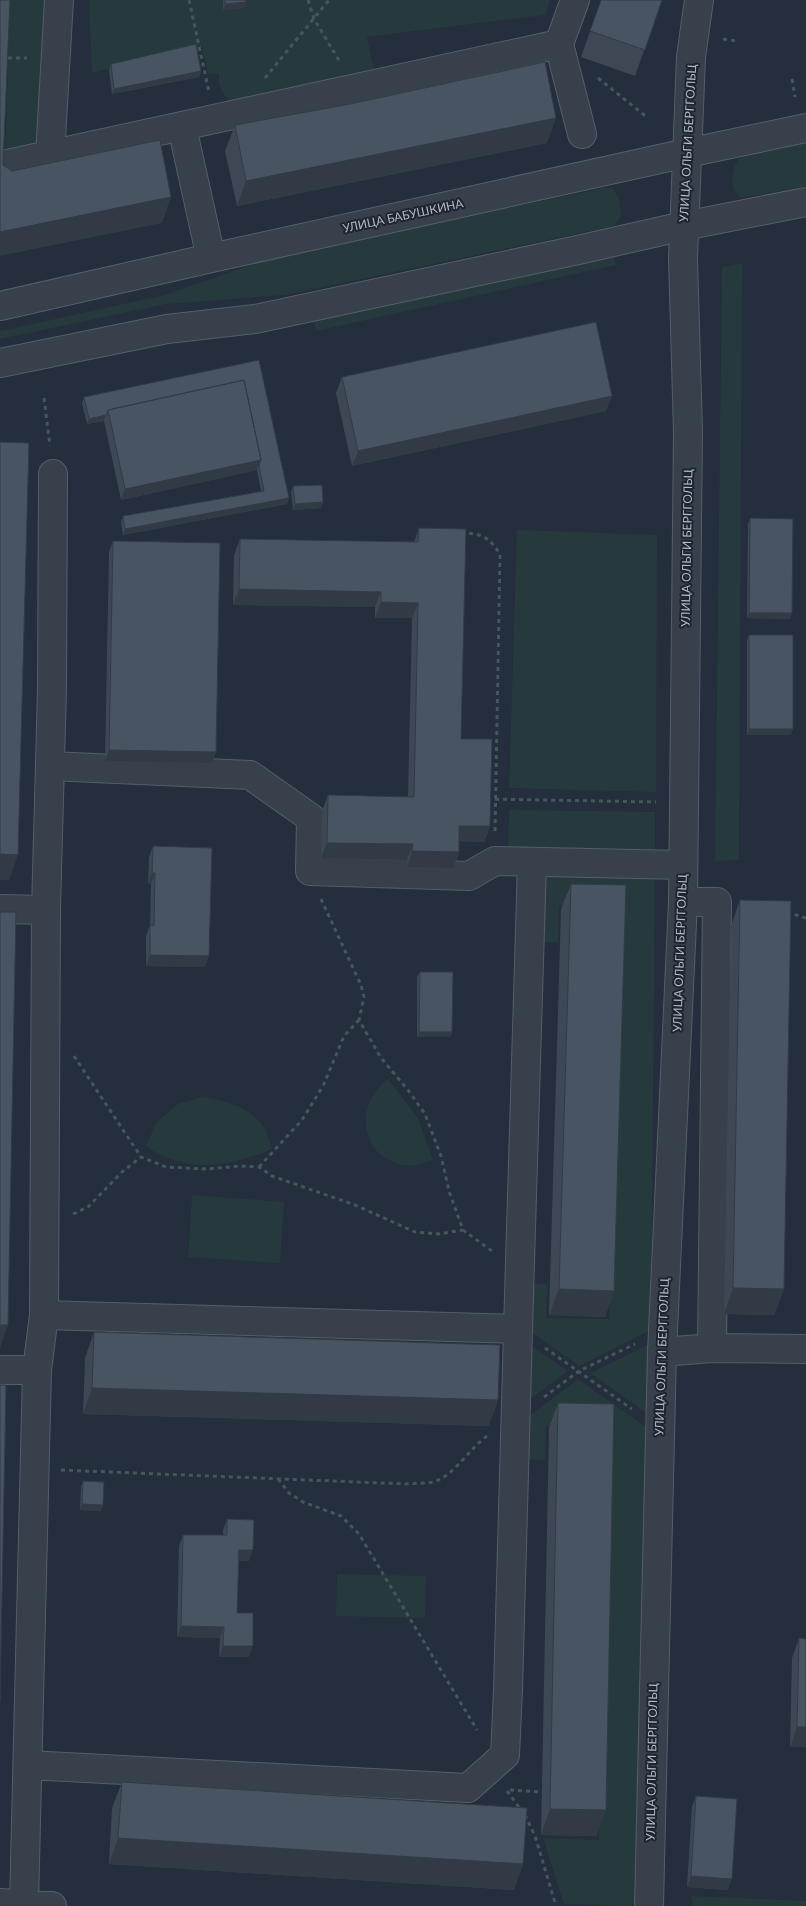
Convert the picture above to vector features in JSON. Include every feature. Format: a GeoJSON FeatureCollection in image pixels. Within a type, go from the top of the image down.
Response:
{"type":"FeatureCollection","features":[{"type":"Feature","properties":{"kind":"street"},"geometry":{"type":"LineString","coordinates":[[50,156],[59,0]]}},
{"type":"Feature","properties":{"kind":"street"},"geometry":{"type":"LineString","coordinates":[[575,0],[561,51],[582,134]]}},
{"type":"Feature","properties":{"kind":"street","name":"УЛИЦА ОЛЬГИ БЕРГГОЛЬЦ"},"geometry":{"type":"LineString","coordinates":[[649,1906],[650,1347],[683,902],[688,442],[683,259],[691,57],[699,0]]}},
{"type":"Feature","properties":{"kind":"street"},"geometry":{"type":"LineString","coordinates":[[3,165],[356,89],[561,51]]}},
{"type":"Feature","properties":{"kind":"street"},"geometry":{"type":"LineString","coordinates":[[182,127],[210,258]]}},
{"type":"Feature","properties":{"kind":"street","name":"УЛИЦА БАБУШКИНА"},"geometry":{"type":"LineString","coordinates":[[0,306],[210,258],[806,128]]}},
{"type":"Feature","properties":{"kind":"street"},"geometry":{"type":"LineString","coordinates":[[0,364],[167,329],[255,319],[684,226],[806,202]]}},
{"type":"Feature","properties":{"kind":"street"},"geometry":{"type":"LineString","coordinates":[[52,1906],[12,1903],[28,1765],[36,1370],[44,1315],[46,910],[50,766],[53,474]]}},
{"type":"Feature","properties":{"kind":"street"},"geometry":{"type":"LineString","coordinates":[[50,766],[250,775],[312,818],[310,871],[468,876],[495,861],[683,864]]}},
{"type":"Feature","properties":{"kind":"street"},"geometry":{"type":"LineString","coordinates":[[28,1765],[468,1788],[505,1755],[532,862]]}},
{"type":"Feature","properties":{"kind":"street"},"geometry":{"type":"LineString","coordinates":[[683,902],[717,902],[712,1348]]}},
{"type":"Feature","properties":{"kind":"street"},"geometry":{"type":"LineString","coordinates":[[0,909],[46,910]]}},
{"type":"Feature","properties":{"kind":"street"},"geometry":{"type":"LineString","coordinates":[[44,1315],[518,1329]]}},
{"type":"Feature","properties":{"kind":"street"},"geometry":{"type":"LineString","coordinates":[[650,1347],[806,1349]]}},
{"type":"Feature","properties":{"kind":"street"},"geometry":{"type":"LineString","coordinates":[[0,1370],[36,1370]]}},
{"type":"Feature","properties":{"kind":"path"},"geometry":{"type":"LineString","coordinates":[[190,0],[202,60]]}},
{"type":"Feature","properties":{"kind":"path"},"geometry":{"type":"LineString","coordinates":[[308,0],[314,19],[356,89]]}},
{"type":"Feature","properties":{"kind":"path"},"geometry":{"type":"LineString","coordinates":[[246,113],[244,103],[329,0]]}},
{"type":"Feature","properties":{"kind":"path"},"geometry":{"type":"LineString","coordinates":[[721,39],[737,41]]}},
{"type":"Feature","properties":{"kind":"path"},"geometry":{"type":"LineString","coordinates":[[6,48],[6,67]]}},
{"type":"Feature","properties":{"kind":"path"},"geometry":{"type":"LineString","coordinates":[[561,51],[648,118]]}},
{"type":"Feature","properties":{"kind":"path"},"geometry":{"type":"LineString","coordinates":[[792,79],[796,97]]}},
{"type":"Feature","properties":{"kind":"path"},"geometry":{"type":"LineString","coordinates":[[44,398],[53,474]]}},
{"type":"Feature","properties":{"kind":"path"},"geometry":{"type":"LineString","coordinates":[[460,534],[476,533],[493,543],[500,555],[495,861]]}},
{"type":"Feature","properties":{"kind":"path"},"geometry":{"type":"LineString","coordinates":[[485,799],[664,802]]}},
{"type":"Feature","properties":{"kind":"path"},"geometry":{"type":"LineString","coordinates":[[259,1167],[302,1120],[323,1086],[344,1036],[359,1020],[364,997],[361,984],[314,884],[310,871]]}},
{"type":"Feature","properties":{"kind":"path"},"geometry":{"type":"LineString","coordinates":[[786,911],[806,918]]}},
{"type":"Feature","properties":{"kind":"path"},"geometry":{"type":"LineString","coordinates":[[359,1020],[381,1058],[425,1114],[442,1156],[449,1192],[463,1230],[520,1271]]}},
{"type":"Feature","properties":{"kind":"path"},"geometry":{"type":"LineString","coordinates":[[46,1035],[74,1055],[141,1157],[166,1167],[206,1169],[242,1166],[259,1167],[272,1176],[355,1205],[415,1232],[439,1234],[463,1230]]}},
{"type":"Feature","properties":{"kind":"path"},"geometry":{"type":"LineString","coordinates":[[45,1214],[74,1214],[88,1207],[122,1172],[141,1157]]}},
{"type":"Feature","properties":{"kind":"path"},"geometry":{"type":"LineString","coordinates":[[518,1329],[640,1415]]}},
{"type":"Feature","properties":{"kind":"path"},"geometry":{"type":"LineString","coordinates":[[516,1417],[579,1371],[650,1347]]}},
{"type":"Feature","properties":{"kind":"path"},"geometry":{"type":"LineString","coordinates":[[54,1470],[406,1484],[434,1481],[453,1469],[477,1443],[492,1432]]}},
{"type":"Feature","properties":{"kind":"path"},"geometry":{"type":"LineString","coordinates":[[278,1479],[289,1493],[303,1502],[341,1516],[359,1534],[479,1734],[486,1772]]}},
{"type":"Feature","properties":{"kind":"path"},"geometry":{"type":"LineString","coordinates":[[542,1792],[506,1790],[526,1816],[536,1836],[556,1906]]}},
{"type":"Feature","properties":{"kind":"green space"},"geometry":{"type":"Polygon","coordinates":[[[10,0],[45,0],[39,152],[5,160],[10,0]]]}},
{"type":"Feature","properties":{"kind":"green space"},"geometry":{"type":"Polygon","coordinates":[[[89,0],[550,0],[545,15],[367,37],[375,76],[235,105],[222,92],[219,84],[219,74],[208,74],[202,47],[92,73],[89,0]]]}},
{"type":"Feature","properties":{"kind":"green space"},"geometry":{"type":"Polygon","coordinates":[[[806,143],[806,186],[742,198],[737,194],[732,177],[735,165],[743,156],[806,143]]]}},
{"type":"Feature","properties":{"kind":"green space"},"geometry":{"type":"Polygon","coordinates":[[[604,188],[612,188],[619,198],[621,216],[614,226],[285,295],[166,304],[0,339],[0,331],[165,295],[282,254],[604,188]]]}},
{"type":"Feature","properties":{"kind":"green space"},"geometry":{"type":"Polygon","coordinates":[[[614,256],[616,265],[316,331],[314,321],[614,256]]]}},
{"type":"Feature","properties":{"kind":"green space"},"geometry":{"type":"Polygon","coordinates":[[[742,263],[739,860],[715,861],[722,267],[742,263]]]}},
{"type":"Feature","properties":{"kind":"green space"},"geometry":{"type":"Polygon","coordinates":[[[517,530],[657,535],[656,792],[509,788],[517,530]]]}},
{"type":"Feature","properties":{"kind":"green space"},"geometry":{"type":"Polygon","coordinates":[[[509,810],[655,812],[655,853],[508,855],[509,810]]]}},
{"type":"Feature","properties":{"kind":"green space"},"geometry":{"type":"Polygon","coordinates":[[[540,868],[655,870],[651,1330],[579,1366],[526,1328],[527,1283],[547,1284],[546,1318],[609,1319],[621,907],[559,906],[558,942],[538,943],[540,868]]]}},
{"type":"Feature","properties":{"kind":"green space"},"geometry":{"type":"Polygon","coordinates":[[[388,1079],[418,1118],[433,1160],[415,1165],[403,1165],[388,1160],[377,1151],[370,1140],[366,1128],[366,1115],[370,1102],[377,1090],[388,1079]]]}},
{"type":"Feature","properties":{"kind":"green space"},"geometry":{"type":"Polygon","coordinates":[[[202,1097],[238,1106],[253,1116],[265,1130],[272,1149],[240,1160],[208,1165],[176,1161],[160,1155],[146,1146],[156,1123],[178,1104],[202,1097]]]}},
{"type":"Feature","properties":{"kind":"green space"},"geometry":{"type":"Polygon","coordinates":[[[192,1195],[284,1202],[280,1263],[188,1257],[192,1195]]]}},
{"type":"Feature","properties":{"kind":"green space"},"geometry":{"type":"Polygon","coordinates":[[[525,1342],[568,1371],[523,1404],[525,1342]]]}},
{"type":"Feature","properties":{"kind":"green space"},"geometry":{"type":"Polygon","coordinates":[[[650,1344],[648,1414],[590,1373],[650,1344]]]}},
{"type":"Feature","properties":{"kind":"green space"},"geometry":{"type":"Polygon","coordinates":[[[578,1379],[646,1427],[639,1894],[630,1906],[564,1904],[543,1838],[599,1840],[608,1427],[546,1426],[545,1460],[522,1459],[523,1421],[578,1379]]]}},
{"type":"Feature","properties":{"kind":"green space"},"geometry":{"type":"Polygon","coordinates":[[[337,1574],[426,1576],[425,1618],[336,1616],[337,1574]]]}},
{"type":"Feature","properties":{"kind":"green space"},"geometry":{"type":"Polygon","coordinates":[[[691,1896],[806,1901],[806,1906],[693,1906],[691,1896]]]}},
{"type":"Feature","properties":{"kind":"building"},"geometry":{"type":"Polygon","coordinates":[[[0,0],[10,0],[3,165],[12,171],[160,140],[171,197],[0,232],[0,0]]]}},
{"type":"Feature","properties":{"kind":"building"},"geometry":{"type":"Polygon","coordinates":[[[225,0],[246,0],[246,2],[225,4],[225,0]]]}},
{"type":"Feature","properties":{"kind":"building"},"geometry":{"type":"Polygon","coordinates":[[[601,0],[662,0],[645,50],[590,31],[601,0]]]}},
{"type":"Feature","properties":{"kind":"building"},"geometry":{"type":"Polygon","coordinates":[[[196,44],[201,71],[114,89],[111,64],[196,44]]]}},
{"type":"Feature","properties":{"kind":"building"},"geometry":{"type":"Polygon","coordinates":[[[545,62],[556,118],[246,181],[235,125],[350,104],[545,62]]]}},
{"type":"Feature","properties":{"kind":"building"},"geometry":{"type":"Polygon","coordinates":[[[596,322],[612,396],[358,451],[342,377],[596,322]]]}},
{"type":"Feature","properties":{"kind":"building"},"geometry":{"type":"Polygon","coordinates":[[[259,360],[289,498],[125,529],[123,516],[264,491],[259,465],[261,460],[244,380],[108,410],[106,415],[89,419],[84,397],[259,360]]]}},
{"type":"Feature","properties":{"kind":"building"},"geometry":{"type":"Polygon","coordinates":[[[244,380],[261,460],[125,489],[108,410],[244,380]]]}},
{"type":"Feature","properties":{"kind":"building"},"geometry":{"type":"Polygon","coordinates":[[[0,442],[29,443],[18,855],[0,854],[0,442]]]}},
{"type":"Feature","properties":{"kind":"building"},"geometry":{"type":"Polygon","coordinates":[[[322,485],[323,502],[295,504],[293,486],[322,485]]]}},
{"type":"Feature","properties":{"kind":"building"},"geometry":{"type":"Polygon","coordinates":[[[750,518],[793,519],[792,613],[749,613],[750,518]]]}},
{"type":"Feature","properties":{"kind":"building"},"geometry":{"type":"Polygon","coordinates":[[[419,528],[466,529],[461,739],[492,739],[490,826],[459,826],[459,852],[412,851],[413,844],[327,843],[328,795],[414,797],[418,603],[381,602],[381,592],[239,589],[240,539],[418,542],[419,528]]]}},
{"type":"Feature","properties":{"kind":"building"},"geometry":{"type":"Polygon","coordinates":[[[113,541],[220,543],[216,752],[109,750],[113,541]]]}},
{"type":"Feature","properties":{"kind":"building"},"geometry":{"type":"Polygon","coordinates":[[[749,635],[793,635],[793,729],[749,729],[749,635]]]}},
{"type":"Feature","properties":{"kind":"building"},"geometry":{"type":"Polygon","coordinates":[[[153,846],[212,848],[209,956],[150,955],[150,925],[154,926],[155,873],[152,873],[153,846]]]}},
{"type":"Feature","properties":{"kind":"building"},"geometry":{"type":"Polygon","coordinates":[[[571,884],[626,885],[614,1291],[559,1289],[571,884]]]}},
{"type":"Feature","properties":{"kind":"building"},"geometry":{"type":"Polygon","coordinates":[[[740,900],[791,901],[784,1289],[733,1288],[740,900]]]}},
{"type":"Feature","properties":{"kind":"building"},"geometry":{"type":"Polygon","coordinates":[[[0,912],[16,912],[8,1325],[0,1325],[0,912]]]}},
{"type":"Feature","properties":{"kind":"building"},"geometry":{"type":"Polygon","coordinates":[[[420,972],[453,972],[452,1032],[419,1032],[420,972]]]}},
{"type":"Feature","properties":{"kind":"building"},"geometry":{"type":"Polygon","coordinates":[[[94,1332],[500,1345],[498,1400],[92,1388],[94,1332]]]}},
{"type":"Feature","properties":{"kind":"building"},"geometry":{"type":"Polygon","coordinates":[[[0,1385],[6,1385],[0,1702],[0,1385]]]}},
{"type":"Feature","properties":{"kind":"building"},"geometry":{"type":"Polygon","coordinates":[[[558,1403],[614,1404],[606,1810],[550,1809],[558,1403]]]}},
{"type":"Feature","properties":{"kind":"building"},"geometry":{"type":"Polygon","coordinates":[[[83,1481],[104,1482],[103,1505],[82,1504],[83,1481]]]}},
{"type":"Feature","properties":{"kind":"building"},"geometry":{"type":"Polygon","coordinates":[[[227,1519],[254,1520],[253,1550],[239,1550],[237,1613],[253,1613],[253,1646],[223,1646],[224,1627],[181,1626],[183,1535],[227,1535],[227,1519]]]}},
{"type":"Feature","properties":{"kind":"building"},"geometry":{"type":"Polygon","coordinates":[[[799,1638],[806,1639],[806,1727],[797,1727],[799,1638]]]}},
{"type":"Feature","properties":{"kind":"building"},"geometry":{"type":"Polygon","coordinates":[[[122,1782],[527,1808],[523,1864],[118,1838],[122,1782]]]}},
{"type":"Feature","properties":{"kind":"building"},"geometry":{"type":"Polygon","coordinates":[[[696,1796],[737,1799],[732,1879],[691,1876],[696,1796]]]}}]}
